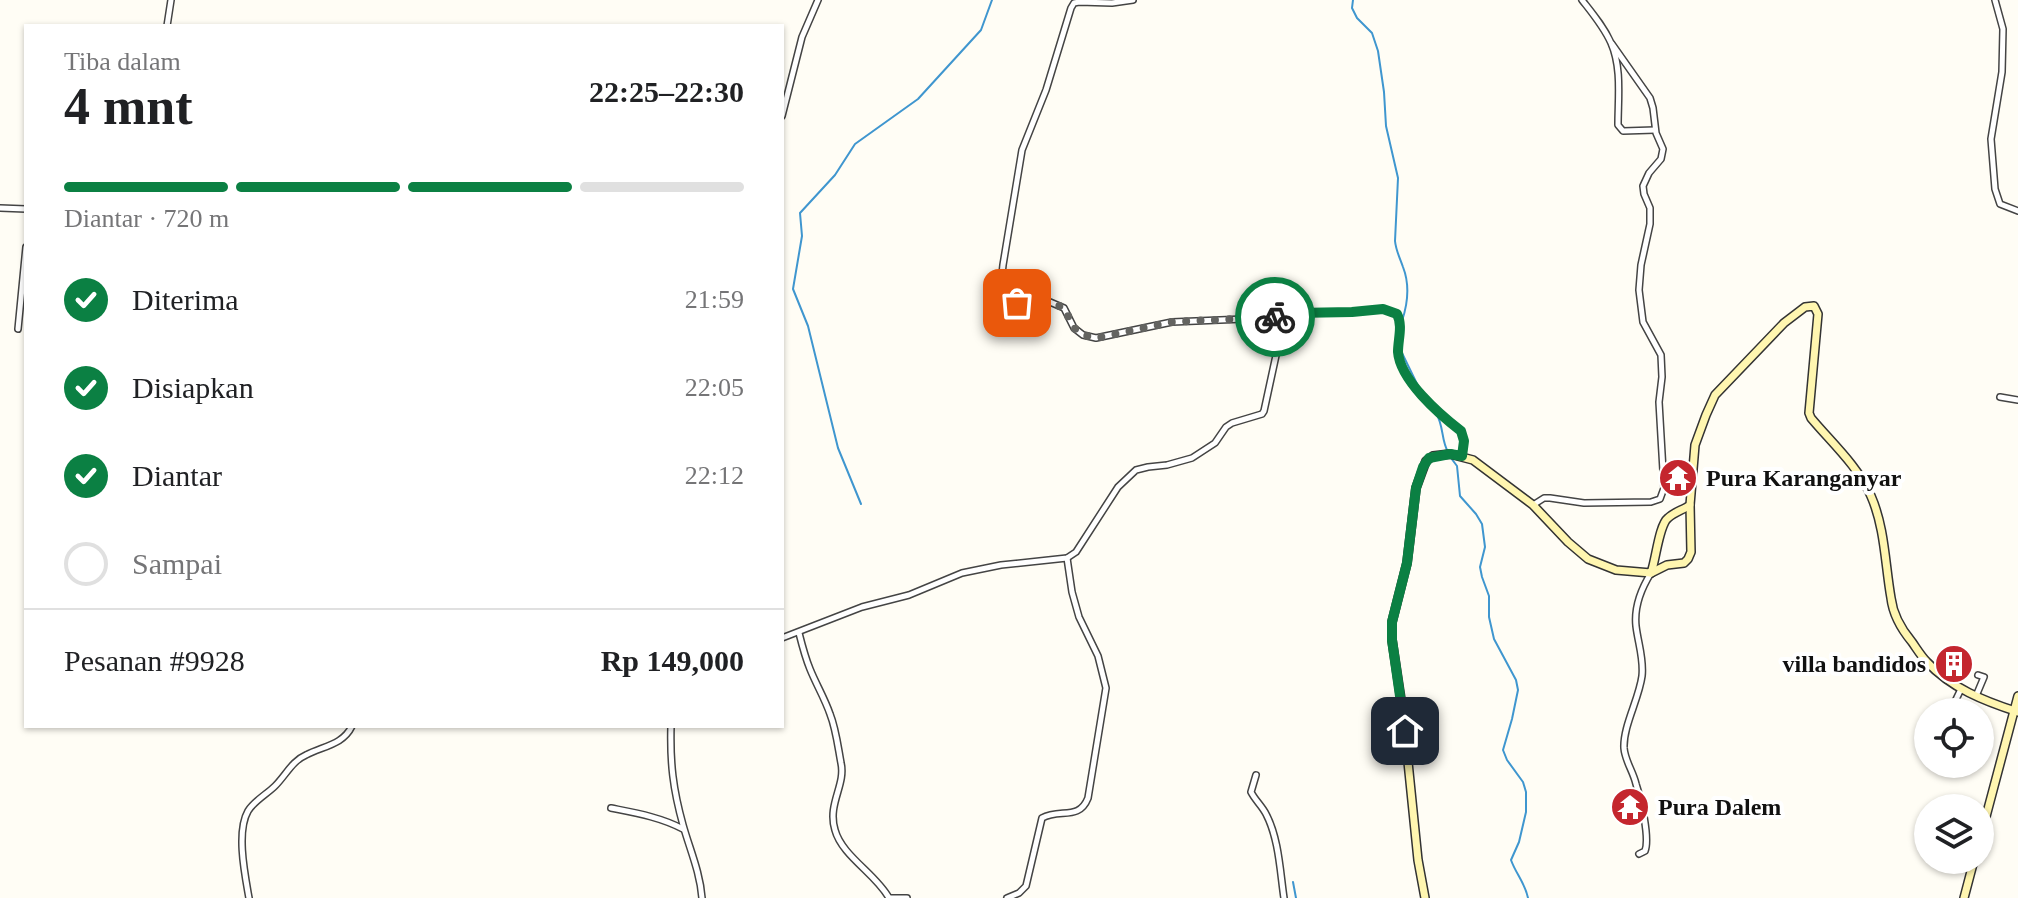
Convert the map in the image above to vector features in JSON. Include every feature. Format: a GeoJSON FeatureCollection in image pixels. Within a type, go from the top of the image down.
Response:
{"type":"FeatureCollection","features":[{"type":"Feature","properties":{"kind":"street"},"geometry":{"type":"LineString","coordinates":[[167,24],[171,0]]}},
{"type":"Feature","properties":{"kind":"street"},"geometry":{"type":"LineString","coordinates":[[784,108],[802,37],[818,0]]}},
{"type":"Feature","properties":{"kind":"street"},"geometry":{"type":"LineString","coordinates":[[1133,0],[1079,2],[1071,8],[1046,90],[1022,150],[1000,293],[1006,300],[1017,303],[1050,302],[1064,308],[1074,328],[1083,335],[1096,338],[1172,322],[1383,309],[1397,314],[1400,320],[1398,353],[1411,383],[1461,431],[1464,441],[1462,456]]}},
{"type":"Feature","properties":{"kind":"street"},"geometry":{"type":"LineString","coordinates":[[1533,505],[1544,498],[1584,503],[1651,502],[1660,499],[1664,492],[1659,402],[1661,355],[1643,322],[1639,290],[1650,224],[1650,208],[1643,186],[1661,159],[1663,149],[1655,130],[1650,98],[1582,0]]}},
{"type":"Feature","properties":{"kind":"street"},"geometry":{"type":"LineString","coordinates":[[1995,0],[2003,24],[2002,72],[1991,139],[1995,189],[2000,204],[2018,211]]}},
{"type":"Feature","properties":{"kind":"street"},"geometry":{"type":"LineString","coordinates":[[1612,44],[1618,73],[1618,125],[1623,131],[1655,130]]}},
{"type":"Feature","properties":{"kind":"street"},"geometry":{"type":"LineString","coordinates":[[0,208],[24,209]]}},
{"type":"Feature","properties":{"kind":"street"},"geometry":{"type":"LineString","coordinates":[[18,329],[24,268]]}},
{"type":"Feature","properties":{"kind":"street"},"geometry":{"type":"LineString","coordinates":[[1425,898],[1418,860],[1392,622],[1407,563],[1416,488],[1420,472],[1429,458],[1450,454],[1473,460],[1533,505],[1568,542],[1595,563],[1616,570],[1651,573],[1667,565],[1684,563],[1691,552],[1690,505],[1695,445],[1715,395],[1784,323],[1805,307],[1814,306],[1817,309],[1818,321],[1809,413],[1866,484],[1879,521],[1893,609],[1907,636],[1927,662],[1943,671],[1962,690],[2016,711]]}},
{"type":"Feature","properties":{"kind":"street"},"geometry":{"type":"LineString","coordinates":[[784,637],[862,607],[909,595],[962,573],[1001,565],[1067,558],[1076,552],[1111,497],[1136,470],[1192,458],[1215,443],[1232,423],[1262,414],[1280,337],[1296,313]]}},
{"type":"Feature","properties":{"kind":"street"},"geometry":{"type":"LineString","coordinates":[[2000,397],[2018,400]]}},
{"type":"Feature","properties":{"kind":"street"},"geometry":{"type":"LineString","coordinates":[[1639,854],[1645,851],[1647,843],[1640,798],[1624,742],[1643,669],[1636,609],[1651,573],[1663,524],[1690,505]]}},
{"type":"Feature","properties":{"kind":"street"},"geometry":{"type":"LineString","coordinates":[[1007,898],[1026,886],[1042,818],[1048,814],[1080,811],[1088,798],[1106,688],[1098,656],[1079,617],[1067,558]]}},
{"type":"Feature","properties":{"kind":"street"},"geometry":{"type":"LineString","coordinates":[[799,633],[808,665],[831,717],[841,762],[842,779],[834,804],[834,830],[839,840],[889,898],[907,898]]}},
{"type":"Feature","properties":{"kind":"street"},"geometry":{"type":"LineString","coordinates":[[1975,697],[1984,677],[1978,675]]}},
{"type":"Feature","properties":{"kind":"street"},"geometry":{"type":"LineString","coordinates":[[1958,698],[1967,680]]}},
{"type":"Feature","properties":{"kind":"street"},"geometry":{"type":"LineString","coordinates":[[1993,794],[2018,696]]}},
{"type":"Feature","properties":{"kind":"street"},"geometry":{"type":"LineString","coordinates":[[249,898],[242,846],[248,812],[273,789],[294,762],[342,740],[351,728]]}},
{"type":"Feature","properties":{"kind":"street"},"geometry":{"type":"LineString","coordinates":[[671,728],[671,772],[684,829],[697,867],[702,898]]}},
{"type":"Feature","properties":{"kind":"street"},"geometry":{"type":"LineString","coordinates":[[1256,775],[1251,792],[1265,811],[1273,832],[1284,898]]}},
{"type":"Feature","properties":{"kind":"street"},"geometry":{"type":"LineString","coordinates":[[611,808],[666,820],[684,829]]}},
{"type":"Feature","properties":{"kind":"street"},"geometry":{"type":"LineString","coordinates":[[1964,898],[1970,874]]}},
{"type":"Feature","properties":{"kind":"waterway"},"geometry":{"type":"LineString","coordinates":[[861,504],[838,448],[808,326],[793,289],[802,236],[800,213],[835,175],[855,144],[918,99],[981,30],[992,0]]}},
{"type":"Feature","properties":{"kind":"waterway"},"geometry":{"type":"LineString","coordinates":[[1353,0],[1352,8],[1372,33],[1378,51],[1386,126],[1398,178],[1395,241],[1407,287],[1402,321]]}},
{"type":"Feature","properties":{"kind":"waterway"},"geometry":{"type":"LineString","coordinates":[[1401,351],[1419,388]]}},
{"type":"Feature","properties":{"kind":"waterway"},"geometry":{"type":"LineString","coordinates":[[1436,413],[1448,452]]}},
{"type":"Feature","properties":{"kind":"waterway"},"geometry":{"type":"LineString","coordinates":[[1451,458],[1457,466],[1460,496],[1482,524],[1485,547],[1480,567],[1489,596],[1489,617],[1494,639],[1516,680],[1518,690],[1503,750],[1526,792],[1526,812],[1511,860],[1528,898]]}},
{"type":"Feature","properties":{"kind":"waterway"},"geometry":{"type":"LineString","coordinates":[[1293,882],[1296,898]]}},
{"type":"Feature","properties":{"kind":"way so far"},"geometry":{"type":"LineString","coordinates":[[1017,303],[1050,302],[1064,308],[1074,328],[1083,335],[1096,338],[1172,322],[1275,317]]}},
{"type":"Feature","properties":{"kind":"place","name":"Pura Karanganyar"},"geometry":{"type":"Point","coordinates":[1678,478]}},
{"type":"Feature","properties":{"kind":"place","name":"villa bandidos"},"geometry":{"type":"Point","coordinates":[1954,664]}},
{"type":"Feature","properties":{"kind":"place","name":"Pura Dalem"},"geometry":{"type":"Point","coordinates":[1630,807]}},
{"type":"Feature","properties":{"kind":"route"},"geometry":{"type":"LineString","coordinates":[[1275,317],[1296,313],[1383,309],[1397,314],[1400,320],[1398,353],[1411,383],[1461,431],[1463,437],[1462,456],[1450,454],[1429,458],[1416,488],[1404,580],[1392,622],[1405,731]]}}]}
